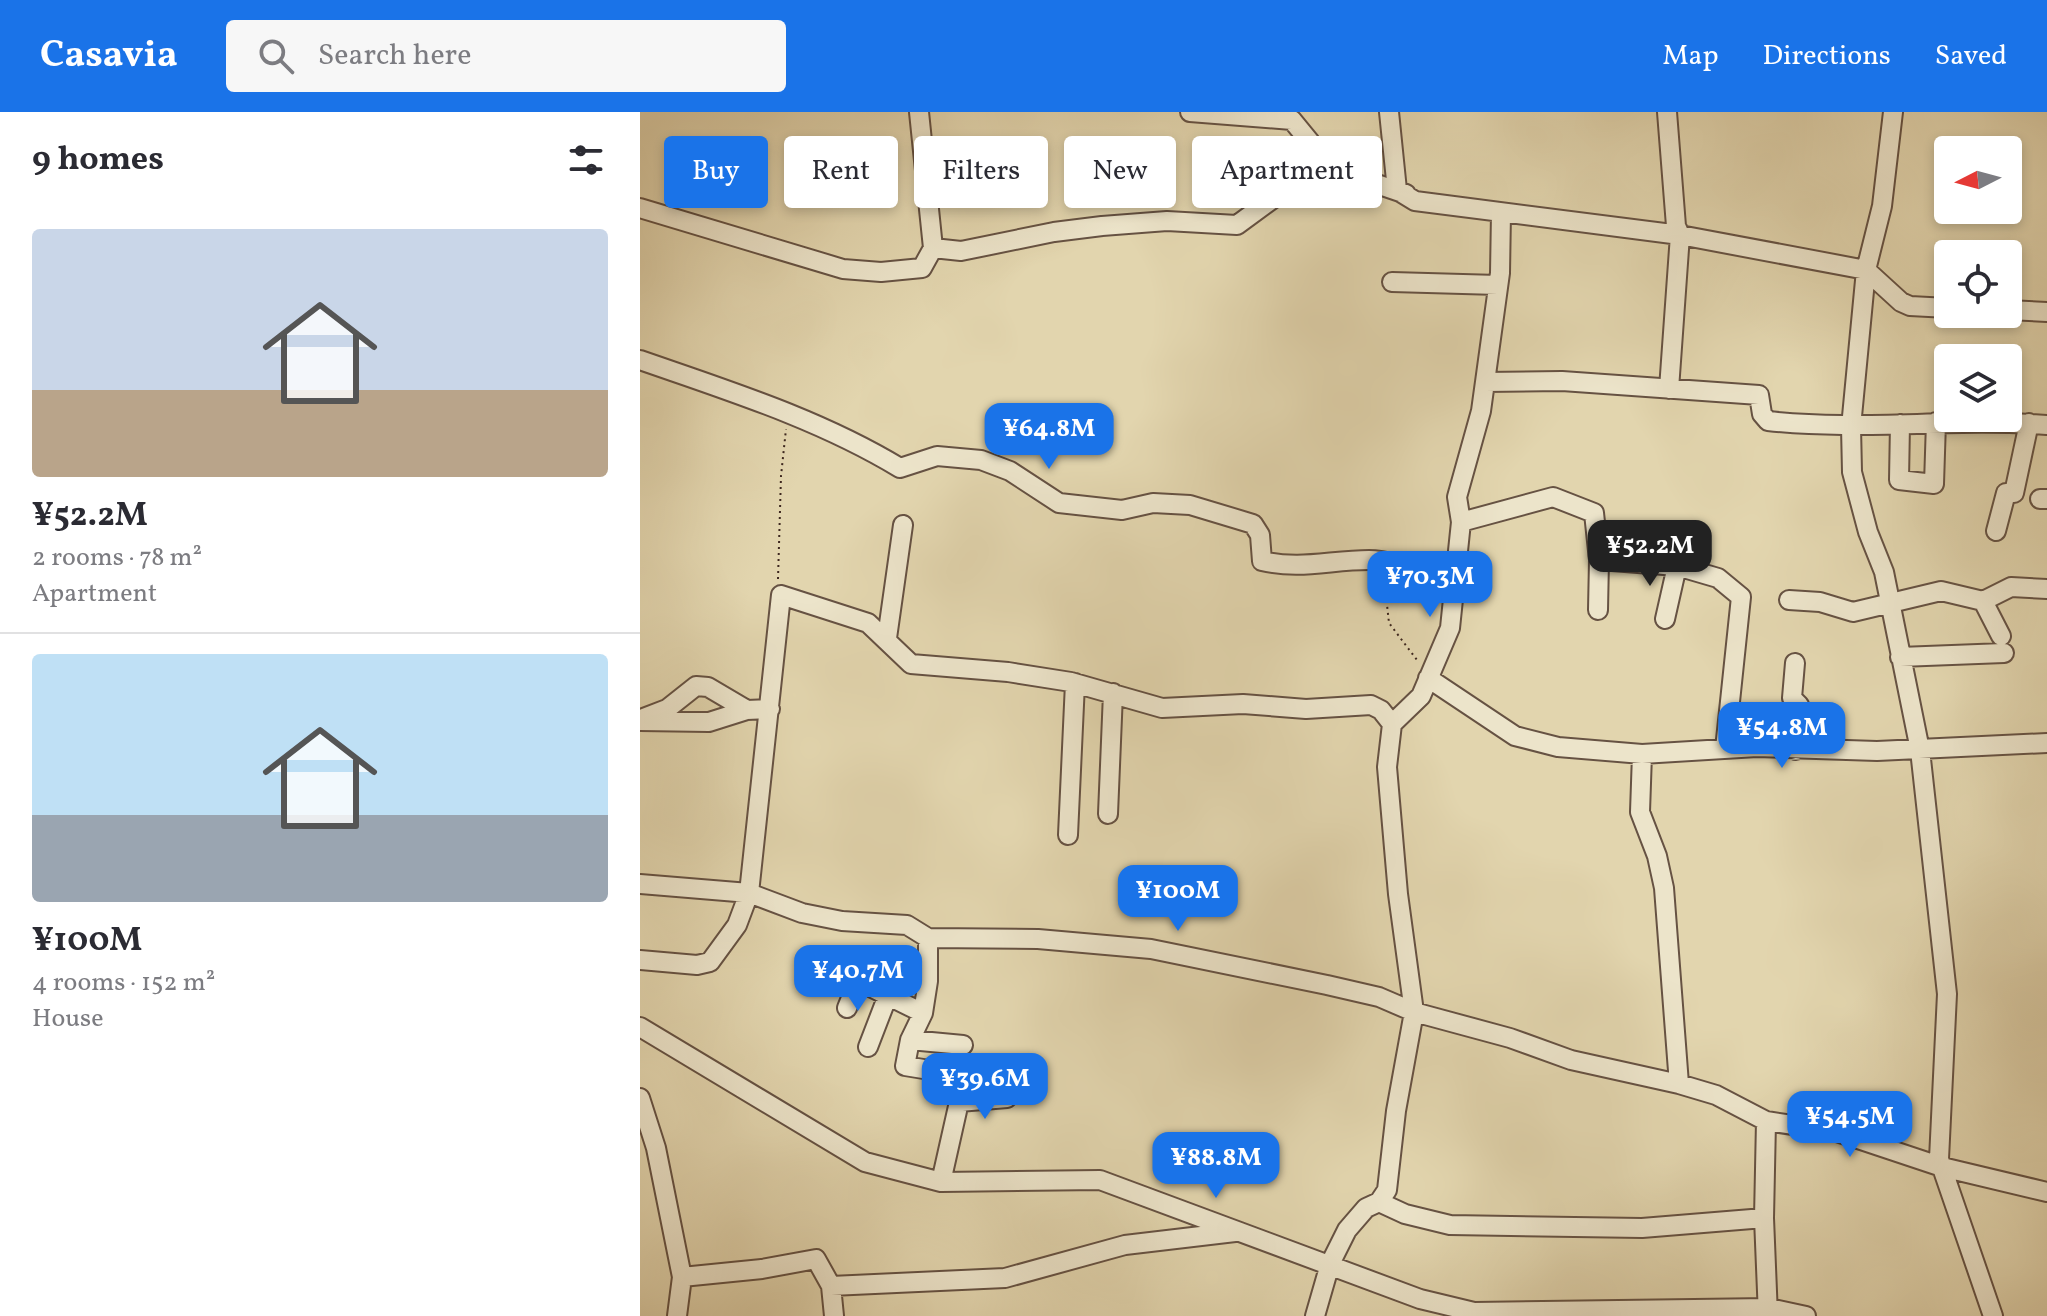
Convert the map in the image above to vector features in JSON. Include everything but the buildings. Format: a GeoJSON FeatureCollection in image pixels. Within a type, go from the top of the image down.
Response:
{"type":"FeatureCollection","features":[{"type":"Feature","properties":{"kind":"street"},"geometry":{"type":"LineString","coordinates":[[640,208],[843,269],[881,272],[922,268],[933,248],[919,112]]}},
{"type":"Feature","properties":{"kind":"street"},"geometry":{"type":"LineString","coordinates":[[1190,112],[1292,120],[1305,136]]}},
{"type":"Feature","properties":{"kind":"street"},"geometry":{"type":"LineString","coordinates":[[1389,112],[1403,192]]}},
{"type":"Feature","properties":{"kind":"street"},"geometry":{"type":"LineString","coordinates":[[1667,112],[1676,226],[1680,235],[1669,389]]}},
{"type":"Feature","properties":{"kind":"street"},"geometry":{"type":"LineString","coordinates":[[1893,112],[1882,206],[1866,270],[1851,427],[1852,472],[1868,532],[1884,572],[1920,750],[1947,994],[1939,1159],[1993,1316]]}},
{"type":"Feature","properties":{"kind":"street"},"geometry":{"type":"LineString","coordinates":[[1382,185],[1403,192],[1415,201],[1680,235],[1866,270],[1901,302],[1910,306],[1934,307]]}},
{"type":"Feature","properties":{"kind":"street"},"geometry":{"type":"LineString","coordinates":[[933,248],[961,251],[1007,240],[1102,226],[1167,221],[1237,225],[1260,208]]}},
{"type":"Feature","properties":{"kind":"street"},"geometry":{"type":"LineString","coordinates":[[1315,1316],[1330,1264],[1347,1230],[1366,1208],[1379,1202],[1387,1190],[1396,1111],[1414,1012],[1390,822],[1387,767],[1392,724],[1421,696],[1450,628],[1461,522],[1457,497],[1481,411],[1498,285],[1501,213]]}},
{"type":"Feature","properties":{"kind":"street"},"geometry":{"type":"LineString","coordinates":[[1392,282],[1498,285]]}},
{"type":"Feature","properties":{"kind":"street"},"geometry":{"type":"LineString","coordinates":[[2022,311],[2047,312]]}},
{"type":"Feature","properties":{"kind":"street"},"geometry":{"type":"LineString","coordinates":[[640,360],[788,412],[851,438],[900,468],[937,456],[981,460],[1010,471],[1059,503],[1122,510],[1153,503],[1190,505],[1253,524],[1260,535],[1262,561],[1289,567],[1371,560],[1405,568],[1445,569],[1455,565]]}},
{"type":"Feature","properties":{"kind":"street"},"geometry":{"type":"LineString","coordinates":[[1485,382],[1562,381],[1759,395],[1762,414],[1768,421],[1851,427],[1934,422]]}},
{"type":"Feature","properties":{"kind":"street"},"geometry":{"type":"LineString","coordinates":[[1900,424],[1899,480],[1934,484],[1936,432]]}},
{"type":"Feature","properties":{"kind":"street"},"geometry":{"type":"LineString","coordinates":[[1996,531],[2006,493],[2014,493],[2038,424]]}},
{"type":"Feature","properties":{"kind":"street"},"geometry":{"type":"LineString","coordinates":[[1461,522],[1553,497],[1594,513],[1599,560],[1598,610]]}},
{"type":"Feature","properties":{"kind":"street"},"geometry":{"type":"LineString","coordinates":[[887,638],[903,525]]}},
{"type":"Feature","properties":{"kind":"street"},"geometry":{"type":"LineString","coordinates":[[1599,560],[1677,566],[1718,578],[1741,597],[1725,749]]}},
{"type":"Feature","properties":{"kind":"street"},"geometry":{"type":"LineString","coordinates":[[1665,619],[1677,566]]}},
{"type":"Feature","properties":{"kind":"street"},"geometry":{"type":"LineString","coordinates":[[1789,600],[1820,602],[1853,612],[1888,601],[1941,591],[1983,601],[2011,587],[2047,589]]}},
{"type":"Feature","properties":{"kind":"street"},"geometry":{"type":"LineString","coordinates":[[640,960],[697,965],[710,962],[737,925],[749,893],[781,595],[868,623],[911,664],[1008,672],[1075,683],[1162,708],[1243,704],[1306,709],[1371,705],[1381,710],[1392,724]]}},
{"type":"Feature","properties":{"kind":"street"},"geometry":{"type":"LineString","coordinates":[[1900,657],[2002,644],[1983,601]]}},
{"type":"Feature","properties":{"kind":"street"},"geometry":{"type":"LineString","coordinates":[[1795,663],[1792,698],[1799,705],[1796,750]]}},
{"type":"Feature","properties":{"kind":"street"},"geometry":{"type":"LineString","coordinates":[[1428,678],[1515,736],[1558,747],[1642,754],[1757,747],[1920,750],[2047,743]]}},
{"type":"Feature","properties":{"kind":"street"},"geometry":{"type":"LineString","coordinates":[[1068,835],[1075,683]]}},
{"type":"Feature","properties":{"kind":"street"},"geometry":{"type":"LineString","coordinates":[[640,720],[667,709],[696,686],[708,687],[747,710]]}},
{"type":"Feature","properties":{"kind":"street"},"geometry":{"type":"LineString","coordinates":[[1108,814],[1113,693]]}},
{"type":"Feature","properties":{"kind":"street"},"geometry":{"type":"LineString","coordinates":[[640,720],[709,722],[747,710],[770,709]]}},
{"type":"Feature","properties":{"kind":"street"},"geometry":{"type":"LineString","coordinates":[[1642,754],[1640,812],[1657,856],[1664,888],[1679,1084]]}},
{"type":"Feature","properties":{"kind":"street"},"geometry":{"type":"LineString","coordinates":[[640,884],[749,893],[802,913],[842,921],[907,925],[928,938],[1038,939],[1151,949],[1327,985],[1379,997],[1414,1012],[1510,1038],[1571,1060],[1716,1095],[1766,1121],[1834,1131],[1942,1167],[2047,1192]]}},
{"type":"Feature","properties":{"kind":"street"},"geometry":{"type":"LineString","coordinates":[[928,938],[928,981],[923,1013],[910,1040],[905,1066],[948,1073],[959,1102],[941,1182]]}},
{"type":"Feature","properties":{"kind":"street"},"geometry":{"type":"LineString","coordinates":[[847,1008],[859,975],[923,1013]]}},
{"type":"Feature","properties":{"kind":"street"},"geometry":{"type":"LineString","coordinates":[[868,1047],[888,995]]}},
{"type":"Feature","properties":{"kind":"street"},"geometry":{"type":"LineString","coordinates":[[640,1027],[865,1162],[941,1182],[1100,1180],[1420,1299],[1474,1312],[1768,1312],[1806,1316]]}},
{"type":"Feature","properties":{"kind":"street"},"geometry":{"type":"LineString","coordinates":[[910,1040],[963,1045]]}},
{"type":"Feature","properties":{"kind":"street"},"geometry":{"type":"LineString","coordinates":[[640,1098],[656,1148],[682,1277],[677,1316]]}},
{"type":"Feature","properties":{"kind":"street"},"geometry":{"type":"LineString","coordinates":[[959,1102],[1007,1098]]}},
{"type":"Feature","properties":{"kind":"street"},"geometry":{"type":"LineString","coordinates":[[1766,1121],[1764,1218],[1768,1312]]}},
{"type":"Feature","properties":{"kind":"street"},"geometry":{"type":"LineString","coordinates":[[1379,1202],[1405,1214],[1450,1225],[1642,1228],[1764,1218]]}},
{"type":"Feature","properties":{"kind":"street"},"geometry":{"type":"LineString","coordinates":[[831,1286],[1005,1278],[1125,1245],[1240,1231]]}},
{"type":"Feature","properties":{"kind":"street"},"geometry":{"type":"LineString","coordinates":[[682,1277],[762,1269],[816,1259],[831,1286],[834,1316]]}},
{"type":"Feature","properties":{"kind":"path"},"geometry":{"type":"LineString","coordinates":[[781,595],[778,581],[781,476],[788,412]]}},
{"type":"Feature","properties":{"kind":"path"},"geometry":{"type":"LineString","coordinates":[[1379,562],[1388,586],[1389,623],[1428,678]]}}]}
